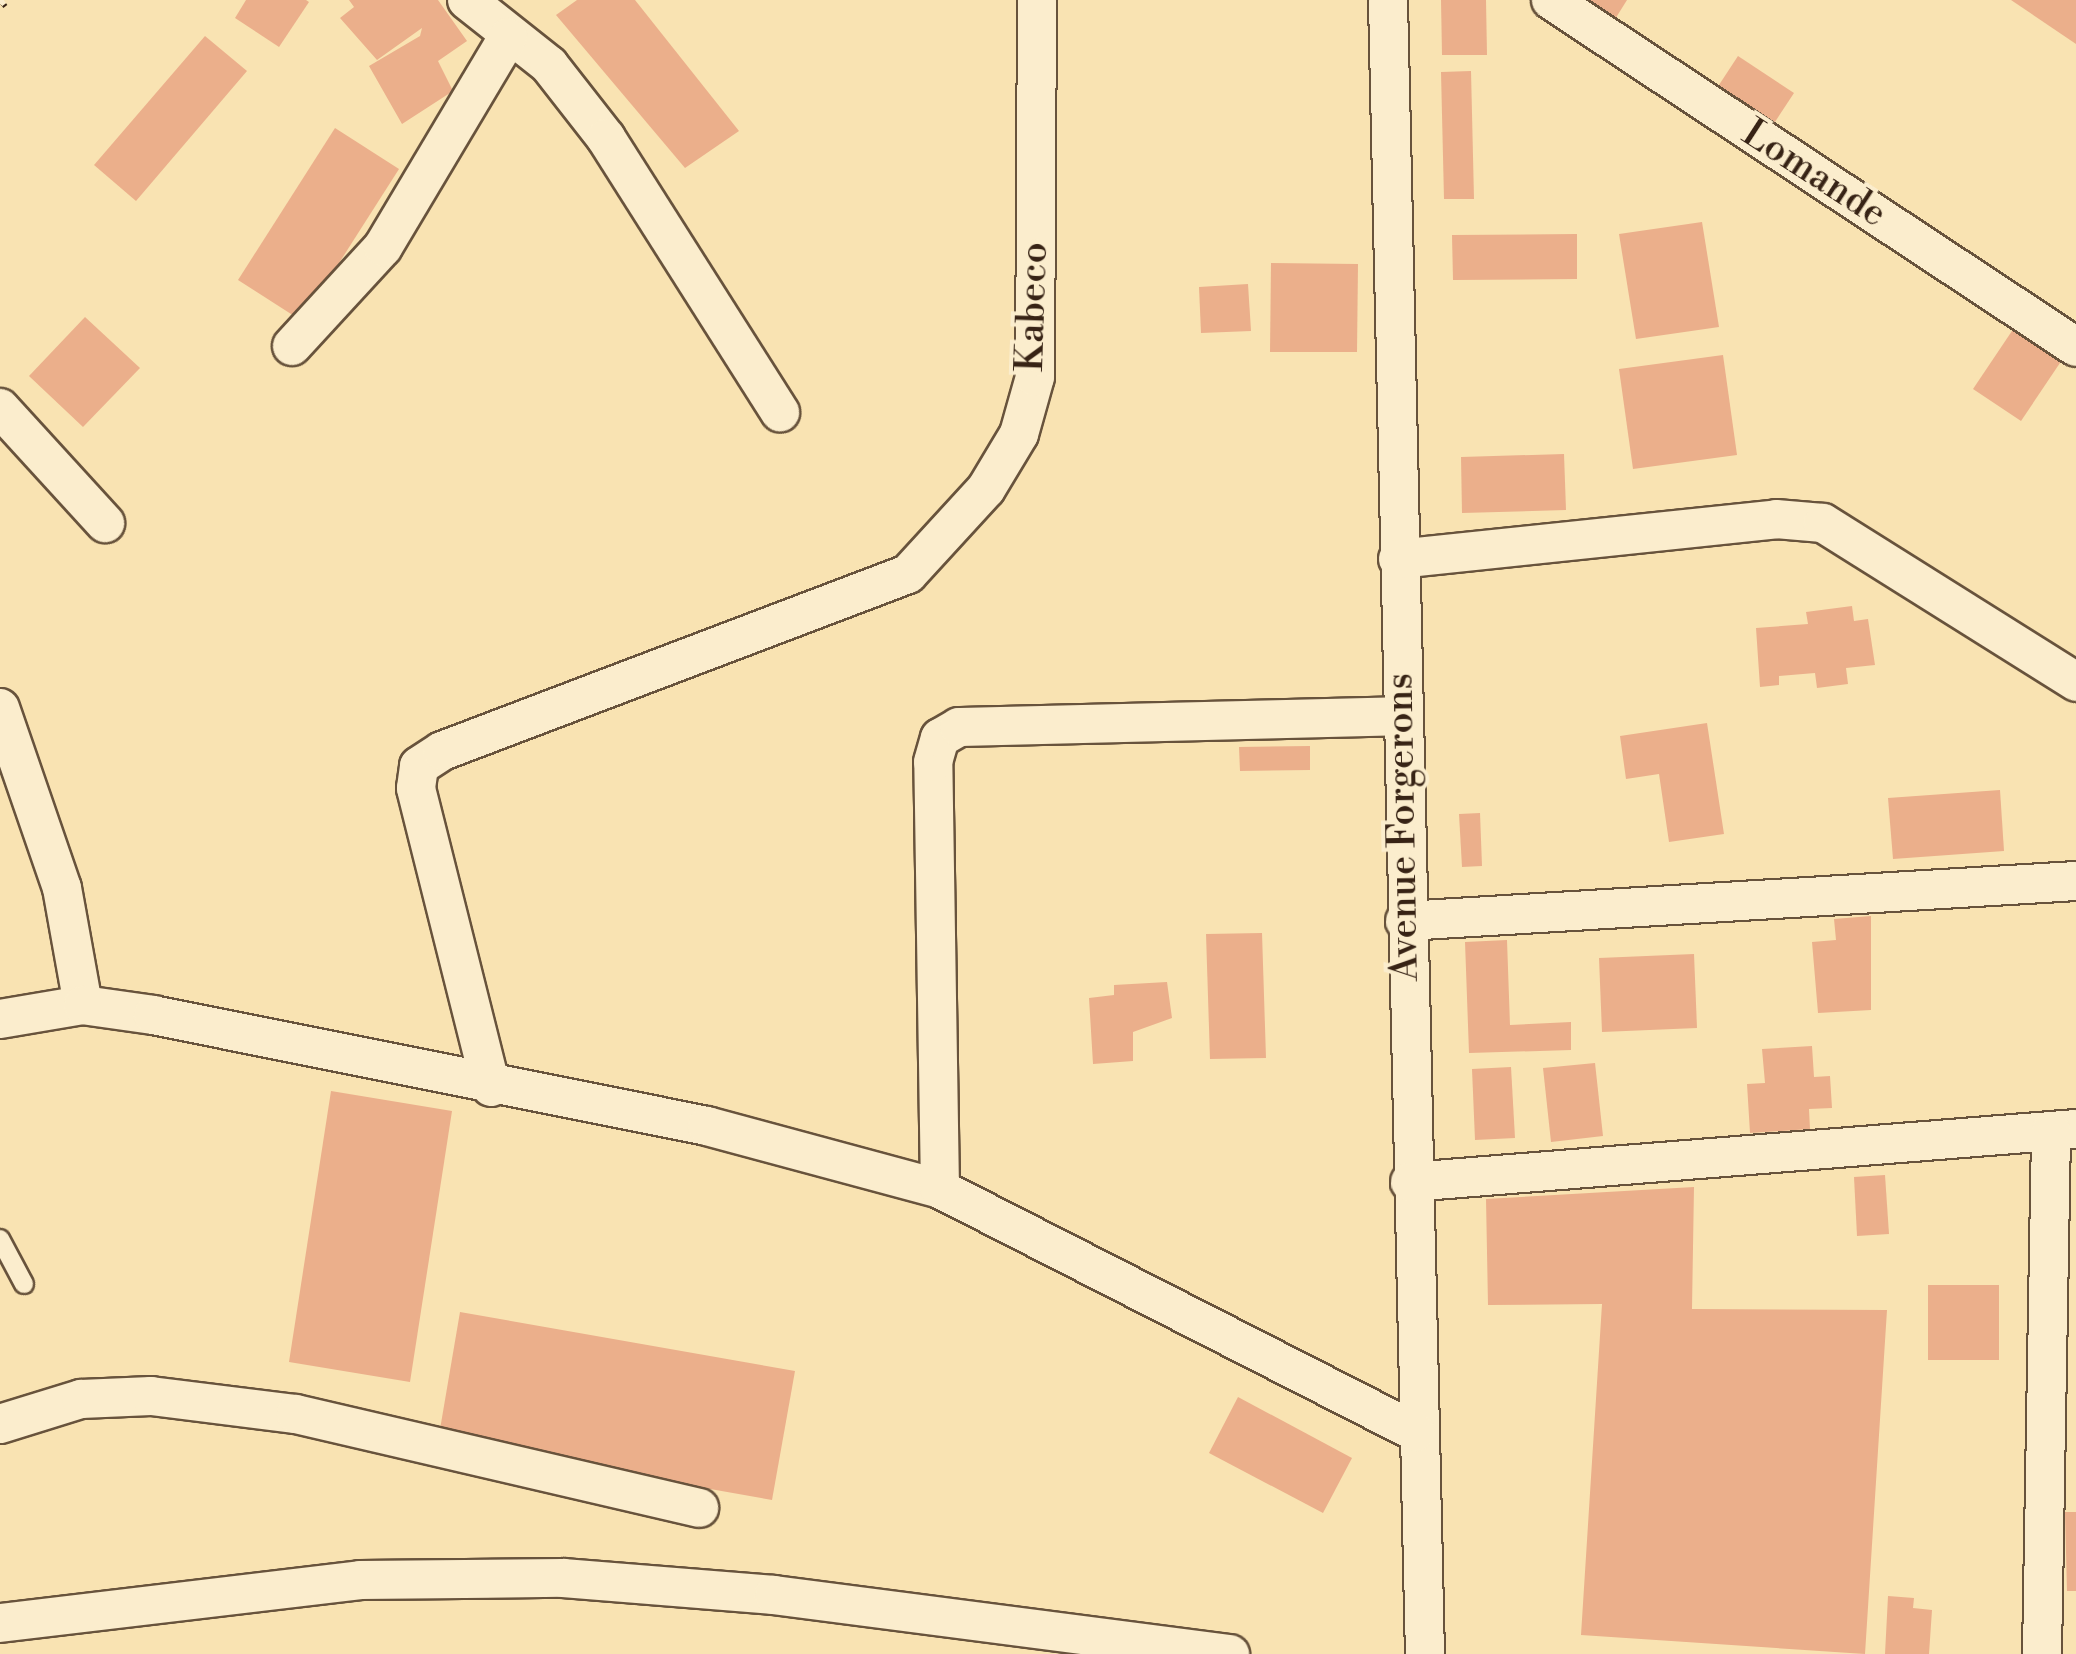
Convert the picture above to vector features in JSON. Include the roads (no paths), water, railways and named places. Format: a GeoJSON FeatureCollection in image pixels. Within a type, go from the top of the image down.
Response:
{"type":"FeatureCollection","features":[{"type":"Feature","properties":{"kind":"street"},"geometry":{"type":"LineString","coordinates":[[466,0],[508,37],[549,64],[606,138],[780,412]]}},
{"type":"Feature","properties":{"kind":"street","name":"Kabeco"},"geometry":{"type":"LineString","coordinates":[[491,1087],[416,788],[418,766],[442,751],[908,574],[986,489],[1019,434],[1035,377],[1036,0]]}},
{"type":"Feature","properties":{"kind":"street","name":"Avenue Forgerons"},"geometry":{"type":"LineString","coordinates":[[1388,0],[1410,1182],[1424,1654]]}},
{"type":"Feature","properties":{"kind":"street","name":"Lomande"},"geometry":{"type":"LineString","coordinates":[[1551,0],[2076,347]]}},
{"type":"Feature","properties":{"kind":"street"},"geometry":{"type":"LineString","coordinates":[[292,346],[383,246],[508,37]]}},
{"type":"Feature","properties":{"kind":"street"},"geometry":{"type":"LineString","coordinates":[[0,408],[105,523]]}},
{"type":"Feature","properties":{"kind":"street"},"geometry":{"type":"LineString","coordinates":[[1398,560],[1776,519],[1822,522],[2076,682]]}},
{"type":"Feature","properties":{"kind":"street"},"geometry":{"type":"LineString","coordinates":[[0,708],[62,888],[83,1005]]}},
{"type":"Feature","properties":{"kind":"street"},"geometry":{"type":"LineString","coordinates":[[940,1189],[932,762],[940,738],[959,727],[1400,716]]}},
{"type":"Feature","properties":{"kind":"street"},"geometry":{"type":"LineString","coordinates":[[1405,921],[2076,880]]}},
{"type":"Feature","properties":{"kind":"street"},"geometry":{"type":"LineString","coordinates":[[0,1020],[83,1005],[707,1126],[940,1189],[1416,1432]]}},
{"type":"Feature","properties":{"kind":"street"},"geometry":{"type":"LineString","coordinates":[[1410,1182],[2064,1130],[2042,1654]]}},
{"type":"Feature","properties":{"kind":"street"},"geometry":{"type":"LineString","coordinates":[[0,1424],[82,1399],[152,1396],[296,1414],[699,1508]]}},
{"type":"Feature","properties":{"kind":"street"},"geometry":{"type":"LineString","coordinates":[[0,1623],[360,1580],[563,1578],[774,1595],[1230,1654]]}},
{"type":"Feature","properties":{"kind":"lane"},"geometry":{"type":"LineString","coordinates":[[0,1240],[24,1284]]}},
{"type":"Feature","properties":{"kind":"railway"},"geometry":{"type":"LineString","coordinates":[[0,3],[4,0]]}}]}
